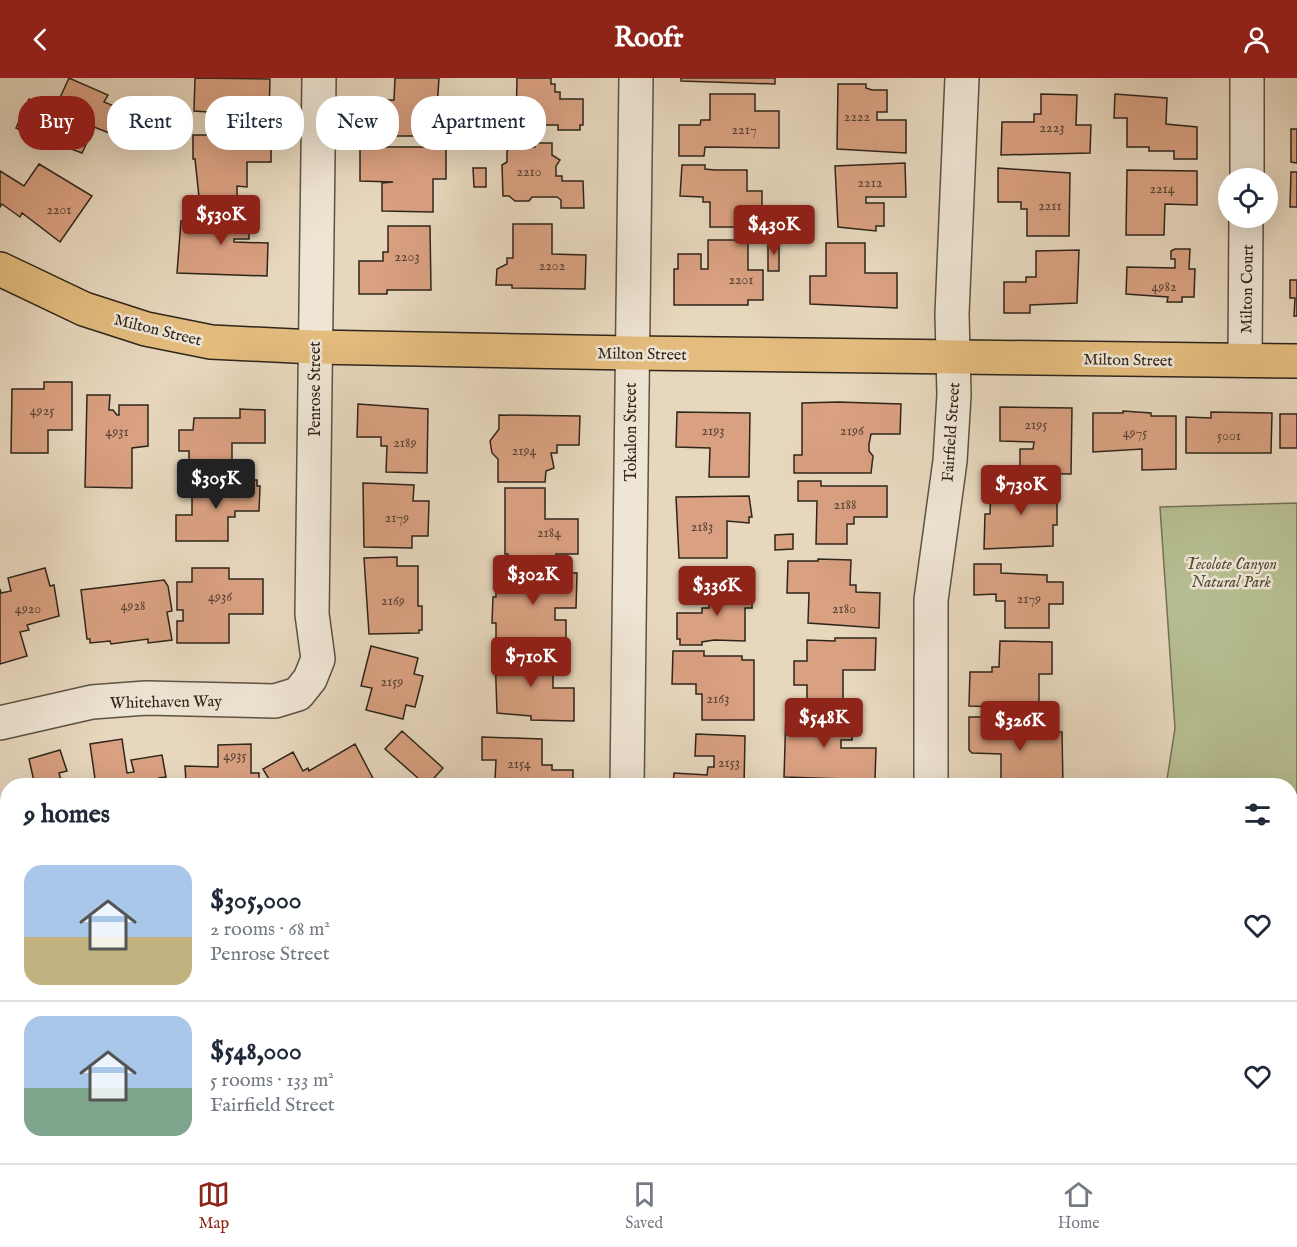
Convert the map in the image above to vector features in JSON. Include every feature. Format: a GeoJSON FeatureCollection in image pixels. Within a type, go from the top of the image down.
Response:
{"type":"FeatureCollection","features":[{"type":"Feature","properties":{"kind":"main road","name":"Milton Street"},"geometry":{"type":"LineString","coordinates":[[0,269],[84,309],[146,328],[211,342],[314,347],[630,353],[1297,361]]}},
{"type":"Feature","properties":{"kind":"street","name":"Penrose Street"},"geometry":{"type":"LineString","coordinates":[[298,694],[310,679],[318,658],[312,614],[319,78]]}},
{"type":"Feature","properties":{"kind":"street","name":"Tokalon Street"},"geometry":{"type":"LineString","coordinates":[[627,778],[630,353],[636,78]]}},
{"type":"Feature","properties":{"kind":"street","name":"Fairfield Street"},"geometry":{"type":"LineString","coordinates":[[931,778],[931,600],[950,461],[954,395],[953,356],[962,78]]}},
{"type":"Feature","properties":{"kind":"street"},"geometry":{"type":"LineString","coordinates":[[1246,168],[1247,78]]}},
{"type":"Feature","properties":{"kind":"street","name":"Milton Court"},"geometry":{"type":"LineString","coordinates":[[1245,360],[1246,228]]}},
{"type":"Feature","properties":{"kind":"street","name":"Whitehaven Way"},"geometry":{"type":"LineString","coordinates":[[0,723],[92,702],[146,698],[275,701],[298,694]]}},
{"type":"Feature","properties":{"kind":"green space","name":"Tecolote Canyon Natural Park"},"geometry":{"type":"Polygon","coordinates":[[[1297,503],[1297,778],[1167,778],[1175,728],[1160,507],[1297,503]]]}},
{"type":"Feature","properties":{"kind":"building"},"geometry":{"type":"Polygon","coordinates":[[[69,78],[108,95],[104,102],[107,103],[107,132],[95,127],[95,96],[61,96],[69,78]]]}},
{"type":"Feature","properties":{"kind":"building"},"geometry":{"type":"Polygon","coordinates":[[[195,78],[270,79],[270,96],[205,96],[205,112],[194,111],[195,78]]]}},
{"type":"Feature","properties":{"kind":"building"},"geometry":{"type":"Polygon","coordinates":[[[395,78],[439,78],[438,96],[411,96],[411,136],[399,136],[399,96],[394,96],[395,78]]]}},
{"type":"Feature","properties":{"kind":"building"},"geometry":{"type":"Polygon","coordinates":[[[517,78],[551,78],[551,84],[555,84],[555,92],[560,92],[560,99],[583,99],[583,125],[580,125],[580,130],[558,130],[558,125],[546,125],[546,96],[517,96],[517,78]]]}},
{"type":"Feature","properties":{"kind":"building"},"geometry":{"type":"Polygon","coordinates":[[[681,78],[775,78],[775,84],[681,81],[681,78]]]}},
{"type":"Feature","properties":{"kind":"building"},"geometry":{"type":"Polygon","coordinates":[[[838,84],[866,84],[866,88],[872,90],[887,90],[887,112],[877,112],[877,120],[906,120],[906,153],[837,149],[838,84]]]}},
{"type":"Feature","properties":{"kind":"building"},"geometry":{"type":"Polygon","coordinates":[[[710,94],[755,94],[755,111],[779,111],[779,148],[705,147],[704,156],[679,156],[679,125],[700,125],[701,120],[710,120],[710,94]]]}},
{"type":"Feature","properties":{"kind":"building"},"geometry":{"type":"Polygon","coordinates":[[[1041,94],[1077,95],[1076,125],[1091,125],[1090,153],[1001,155],[1002,122],[1034,122],[1034,114],[1041,114],[1041,94]]]}},
{"type":"Feature","properties":{"kind":"building"},"geometry":{"type":"Polygon","coordinates":[[[1115,94],[1167,98],[1166,124],[1197,127],[1197,159],[1174,159],[1174,151],[1149,151],[1149,147],[1127,147],[1127,118],[1114,118],[1115,94]]]}},
{"type":"Feature","properties":{"kind":"building"},"geometry":{"type":"Polygon","coordinates":[[[1291,129],[1297,129],[1297,163],[1291,162],[1291,129]]]}},
{"type":"Feature","properties":{"kind":"building"},"geometry":{"type":"Polygon","coordinates":[[[193,135],[205,135],[205,150],[271,150],[271,162],[247,162],[247,187],[237,186],[237,197],[199,197],[195,159],[193,159],[193,135]]]}},
{"type":"Feature","properties":{"kind":"building"},"geometry":{"type":"Polygon","coordinates":[[[546,143],[552,143],[552,155],[560,160],[556,166],[556,176],[562,176],[562,181],[583,181],[584,208],[561,208],[561,200],[557,197],[532,197],[529,201],[515,201],[509,196],[503,196],[502,165],[507,162],[507,151],[546,150],[546,143]]]}},
{"type":"Feature","properties":{"kind":"building"},"geometry":{"type":"Polygon","coordinates":[[[399,147],[411,147],[411,150],[446,150],[446,179],[433,179],[433,212],[382,211],[382,183],[393,182],[360,181],[360,150],[399,150],[399,147]]]}},
{"type":"Feature","properties":{"kind":"building"},"geometry":{"type":"Polygon","coordinates":[[[905,163],[906,197],[866,197],[866,203],[884,203],[884,226],[876,226],[876,231],[838,227],[835,166],[905,163]]]}},
{"type":"Feature","properties":{"kind":"building"},"geometry":{"type":"Polygon","coordinates":[[[39,164],[92,196],[60,242],[22,213],[20,217],[2,204],[0,207],[0,171],[24,186],[39,164]]]}},
{"type":"Feature","properties":{"kind":"building"},"geometry":{"type":"Polygon","coordinates":[[[682,165],[705,165],[705,169],[715,170],[747,170],[747,191],[762,191],[762,220],[747,220],[747,227],[710,227],[710,202],[703,202],[703,197],[680,196],[682,165]]]}},
{"type":"Feature","properties":{"kind":"building"},"geometry":{"type":"Polygon","coordinates":[[[473,168],[486,168],[486,187],[474,187],[473,168]]]}},
{"type":"Feature","properties":{"kind":"building"},"geometry":{"type":"Polygon","coordinates":[[[998,168],[1070,173],[1069,236],[1027,236],[1027,209],[1021,209],[1021,202],[998,202],[998,168]]]}},
{"type":"Feature","properties":{"kind":"building"},"geometry":{"type":"Polygon","coordinates":[[[1127,170],[1197,171],[1197,205],[1165,204],[1164,235],[1126,235],[1127,170]]]}},
{"type":"Feature","properties":{"kind":"building"},"geometry":{"type":"Polygon","coordinates":[[[1291,172],[1297,172],[1297,207],[1290,207],[1291,172]]]}},
{"type":"Feature","properties":{"kind":"building"},"geometry":{"type":"Polygon","coordinates":[[[224,209],[249,210],[249,239],[234,239],[234,242],[268,243],[267,276],[177,273],[181,221],[197,222],[197,213],[224,213],[224,209]]]}},
{"type":"Feature","properties":{"kind":"building"},"geometry":{"type":"Polygon","coordinates":[[[513,224],[552,224],[552,254],[586,255],[585,289],[512,288],[512,285],[496,285],[497,269],[507,264],[507,258],[513,258],[513,224]]]}},
{"type":"Feature","properties":{"kind":"building"},"geometry":{"type":"Polygon","coordinates":[[[388,226],[430,226],[431,290],[387,290],[387,294],[359,294],[359,261],[383,261],[383,252],[388,252],[388,226]]]}},
{"type":"Feature","properties":{"kind":"building"},"geometry":{"type":"Polygon","coordinates":[[[708,240],[748,240],[748,270],[763,270],[763,300],[748,300],[748,305],[674,305],[674,269],[678,269],[678,254],[701,254],[701,269],[708,269],[708,240]]]}},
{"type":"Feature","properties":{"kind":"building"},"geometry":{"type":"Polygon","coordinates":[[[768,241],[779,241],[779,271],[768,271],[768,241]]]}},
{"type":"Feature","properties":{"kind":"building"},"geometry":{"type":"Polygon","coordinates":[[[826,243],[865,243],[865,273],[897,273],[897,308],[810,304],[810,276],[826,276],[826,243]]]}},
{"type":"Feature","properties":{"kind":"building"},"geometry":{"type":"Polygon","coordinates":[[[1190,249],[1189,269],[1195,269],[1194,297],[1182,297],[1182,302],[1167,302],[1168,297],[1126,294],[1127,267],[1175,268],[1175,259],[1171,259],[1171,251],[1190,249]]]}},
{"type":"Feature","properties":{"kind":"building"},"geometry":{"type":"Polygon","coordinates":[[[1079,250],[1077,303],[1030,305],[1030,313],[1004,313],[1004,282],[1026,282],[1026,277],[1036,277],[1036,251],[1079,250]]]}},
{"type":"Feature","properties":{"kind":"building"},"geometry":{"type":"Polygon","coordinates":[[[1290,280],[1297,280],[1297,316],[1294,316],[1295,298],[1290,298],[1290,280]]]}},
{"type":"Feature","properties":{"kind":"building"},"geometry":{"type":"Polygon","coordinates":[[[44,382],[72,382],[72,430],[48,430],[48,453],[11,453],[12,389],[44,389],[44,382]]]}},
{"type":"Feature","properties":{"kind":"building"},"geometry":{"type":"Polygon","coordinates":[[[87,395],[110,395],[109,410],[113,410],[117,415],[119,415],[119,405],[148,405],[148,446],[132,448],[132,488],[85,487],[87,395]]]}},
{"type":"Feature","properties":{"kind":"building"},"geometry":{"type":"Polygon","coordinates":[[[802,403],[901,404],[900,434],[871,434],[869,451],[873,456],[871,473],[794,473],[794,455],[802,455],[802,403]]]}},
{"type":"Feature","properties":{"kind":"building"},"geometry":{"type":"Polygon","coordinates":[[[358,404],[428,409],[427,473],[386,472],[387,446],[381,446],[381,437],[357,437],[358,404]]]}},
{"type":"Feature","properties":{"kind":"building"},"geometry":{"type":"Polygon","coordinates":[[[1000,407],[1072,408],[1071,474],[1020,473],[1020,449],[1033,449],[1034,442],[1000,441],[1000,407]]]}},
{"type":"Feature","properties":{"kind":"building"},"geometry":{"type":"Polygon","coordinates":[[[240,409],[265,410],[265,443],[232,443],[232,471],[189,470],[189,451],[179,451],[179,430],[193,430],[194,418],[240,418],[240,409]]]}},
{"type":"Feature","properties":{"kind":"building"},"geometry":{"type":"Polygon","coordinates":[[[1123,411],[1151,413],[1151,416],[1176,416],[1176,469],[1142,470],[1142,449],[1093,452],[1093,413],[1123,413],[1123,411]]]}},
{"type":"Feature","properties":{"kind":"building"},"geometry":{"type":"Polygon","coordinates":[[[677,412],[750,413],[749,477],[709,477],[710,448],[676,447],[677,412]]]}},
{"type":"Feature","properties":{"kind":"building"},"geometry":{"type":"Polygon","coordinates":[[[1211,412],[1272,413],[1271,453],[1186,453],[1186,417],[1211,418],[1211,412]]]}},
{"type":"Feature","properties":{"kind":"building"},"geometry":{"type":"Polygon","coordinates":[[[1280,414],[1297,414],[1297,448],[1280,448],[1280,414]]]}},
{"type":"Feature","properties":{"kind":"building"},"geometry":{"type":"Polygon","coordinates":[[[499,415],[580,416],[579,445],[557,445],[557,453],[551,453],[554,468],[546,471],[545,482],[498,482],[498,459],[492,453],[490,441],[499,429],[499,415]]]}},
{"type":"Feature","properties":{"kind":"building"},"geometry":{"type":"Polygon","coordinates":[[[235,480],[257,480],[257,486],[260,486],[259,511],[235,511],[235,517],[228,517],[228,541],[176,541],[176,515],[192,515],[192,484],[223,485],[235,483],[235,480]]]}},
{"type":"Feature","properties":{"kind":"building"},"geometry":{"type":"Polygon","coordinates":[[[1022,480],[1038,480],[1038,484],[1057,484],[1057,525],[1053,525],[1053,546],[984,549],[985,514],[990,514],[991,484],[1022,484],[1022,480]]]}},
{"type":"Feature","properties":{"kind":"building"},"geometry":{"type":"Polygon","coordinates":[[[798,481],[821,481],[821,486],[887,486],[887,517],[854,517],[854,524],[847,524],[847,544],[816,544],[817,501],[798,501],[798,481]]]}},
{"type":"Feature","properties":{"kind":"building"},"geometry":{"type":"Polygon","coordinates":[[[363,483],[414,485],[413,501],[429,501],[428,536],[412,536],[412,548],[364,547],[363,483]]]}},
{"type":"Feature","properties":{"kind":"building"},"geometry":{"type":"Polygon","coordinates":[[[505,488],[545,488],[545,519],[578,519],[578,554],[556,554],[556,563],[508,563],[508,554],[505,554],[505,488]]]}},
{"type":"Feature","properties":{"kind":"building"},"geometry":{"type":"Polygon","coordinates":[[[749,496],[752,517],[749,517],[749,523],[727,521],[727,558],[679,558],[676,497],[749,496]]]}},
{"type":"Feature","properties":{"kind":"building"},"geometry":{"type":"Polygon","coordinates":[[[793,534],[793,549],[775,550],[775,535],[793,534]]]}},
{"type":"Feature","properties":{"kind":"building"},"geometry":{"type":"Polygon","coordinates":[[[397,557],[397,566],[418,566],[418,606],[422,606],[422,630],[419,630],[419,633],[369,634],[364,558],[397,557]]]}},
{"type":"Feature","properties":{"kind":"building"},"geometry":{"type":"Polygon","coordinates":[[[818,559],[851,560],[850,585],[856,585],[856,592],[880,593],[879,628],[808,623],[809,593],[787,593],[788,561],[818,561],[818,559]]]}},
{"type":"Feature","properties":{"kind":"building"},"geometry":{"type":"Polygon","coordinates":[[[974,564],[1001,564],[1001,573],[1047,575],[1047,582],[1063,582],[1063,604],[1049,604],[1049,628],[1005,628],[1005,601],[996,601],[996,594],[974,595],[974,564]]]}},
{"type":"Feature","properties":{"kind":"building"},"geometry":{"type":"Polygon","coordinates":[[[45,568],[50,586],[54,585],[59,616],[27,625],[29,630],[20,632],[27,656],[0,664],[0,589],[1,593],[11,591],[8,578],[45,568]]]}},
{"type":"Feature","properties":{"kind":"building"},"geometry":{"type":"Polygon","coordinates":[[[192,568],[229,568],[229,579],[263,579],[263,614],[229,614],[229,643],[177,643],[177,621],[183,621],[183,610],[177,610],[177,582],[192,582],[192,568]]]}},
{"type":"Feature","properties":{"kind":"building"},"geometry":{"type":"Polygon","coordinates":[[[527,572],[577,573],[576,608],[555,608],[555,620],[566,620],[566,641],[496,640],[496,623],[492,623],[493,597],[496,597],[496,587],[503,587],[503,573],[527,574],[527,572]]]}},
{"type":"Feature","properties":{"kind":"building"},"geometry":{"type":"Polygon","coordinates":[[[164,580],[168,586],[172,611],[167,612],[172,640],[148,643],[148,639],[111,644],[110,641],[90,643],[90,639],[87,639],[81,590],[164,580]]]}},
{"type":"Feature","properties":{"kind":"building"},"geometry":{"type":"Polygon","coordinates":[[[709,584],[745,584],[745,593],[752,593],[752,608],[745,608],[745,641],[714,640],[702,642],[702,645],[680,645],[680,639],[677,639],[677,613],[702,613],[702,608],[709,608],[709,584]]]}},
{"type":"Feature","properties":{"kind":"building"},"geometry":{"type":"Polygon","coordinates":[[[835,638],[876,638],[875,670],[843,670],[843,699],[807,699],[807,685],[794,685],[794,661],[807,661],[807,640],[835,641],[835,638]]]}},
{"type":"Feature","properties":{"kind":"building"},"geometry":{"type":"Polygon","coordinates":[[[1000,641],[1052,642],[1052,674],[1039,674],[1039,702],[998,702],[998,707],[969,706],[970,672],[992,672],[992,667],[999,667],[1000,641]]]}},
{"type":"Feature","properties":{"kind":"building"},"geometry":{"type":"Polygon","coordinates":[[[371,646],[418,658],[414,674],[423,676],[415,707],[406,705],[403,719],[366,710],[372,688],[361,686],[371,646]]]}},
{"type":"Feature","properties":{"kind":"building"},"geometry":{"type":"Polygon","coordinates":[[[673,651],[704,651],[704,656],[742,656],[742,660],[754,660],[754,720],[702,720],[702,694],[696,694],[696,684],[672,684],[673,651]]]}},
{"type":"Feature","properties":{"kind":"building"},"geometry":{"type":"Polygon","coordinates":[[[495,653],[553,654],[553,688],[574,688],[574,721],[531,720],[531,716],[497,713],[495,653]]]}},
{"type":"Feature","properties":{"kind":"building"},"geometry":{"type":"Polygon","coordinates":[[[786,712],[817,713],[817,717],[853,719],[852,740],[841,740],[841,748],[876,748],[875,778],[784,777],[786,712]]]}},
{"type":"Feature","properties":{"kind":"building"},"geometry":{"type":"Polygon","coordinates":[[[969,717],[993,717],[993,726],[1015,727],[1015,732],[1062,732],[1063,778],[1001,778],[1001,754],[972,753],[969,750],[969,717]]]}},
{"type":"Feature","properties":{"kind":"building"},"geometry":{"type":"Polygon","coordinates":[[[402,731],[443,768],[434,778],[418,778],[385,749],[402,731]]]}},
{"type":"Feature","properties":{"kind":"building"},"geometry":{"type":"Polygon","coordinates":[[[696,734],[745,736],[744,778],[674,778],[674,773],[707,775],[708,767],[714,767],[714,756],[695,756],[696,734]]]}},
{"type":"Feature","properties":{"kind":"building"},"geometry":{"type":"Polygon","coordinates":[[[482,737],[542,739],[542,765],[552,765],[552,770],[573,770],[573,778],[495,778],[496,760],[482,760],[482,737]]]}},
{"type":"Feature","properties":{"kind":"building"},"geometry":{"type":"Polygon","coordinates":[[[122,739],[127,773],[134,772],[131,760],[162,755],[166,777],[95,778],[90,744],[122,739]]]}},
{"type":"Feature","properties":{"kind":"building"},"geometry":{"type":"Polygon","coordinates":[[[251,744],[251,773],[259,773],[259,778],[186,778],[185,766],[218,767],[218,745],[251,744]]]}},
{"type":"Feature","properties":{"kind":"building"},"geometry":{"type":"Polygon","coordinates":[[[355,744],[373,778],[268,778],[263,769],[293,752],[303,771],[308,768],[309,771],[355,744]]]}},
{"type":"Feature","properties":{"kind":"building"},"geometry":{"type":"Polygon","coordinates":[[[60,750],[67,771],[59,773],[61,778],[33,778],[29,759],[60,750]]]}}]}
